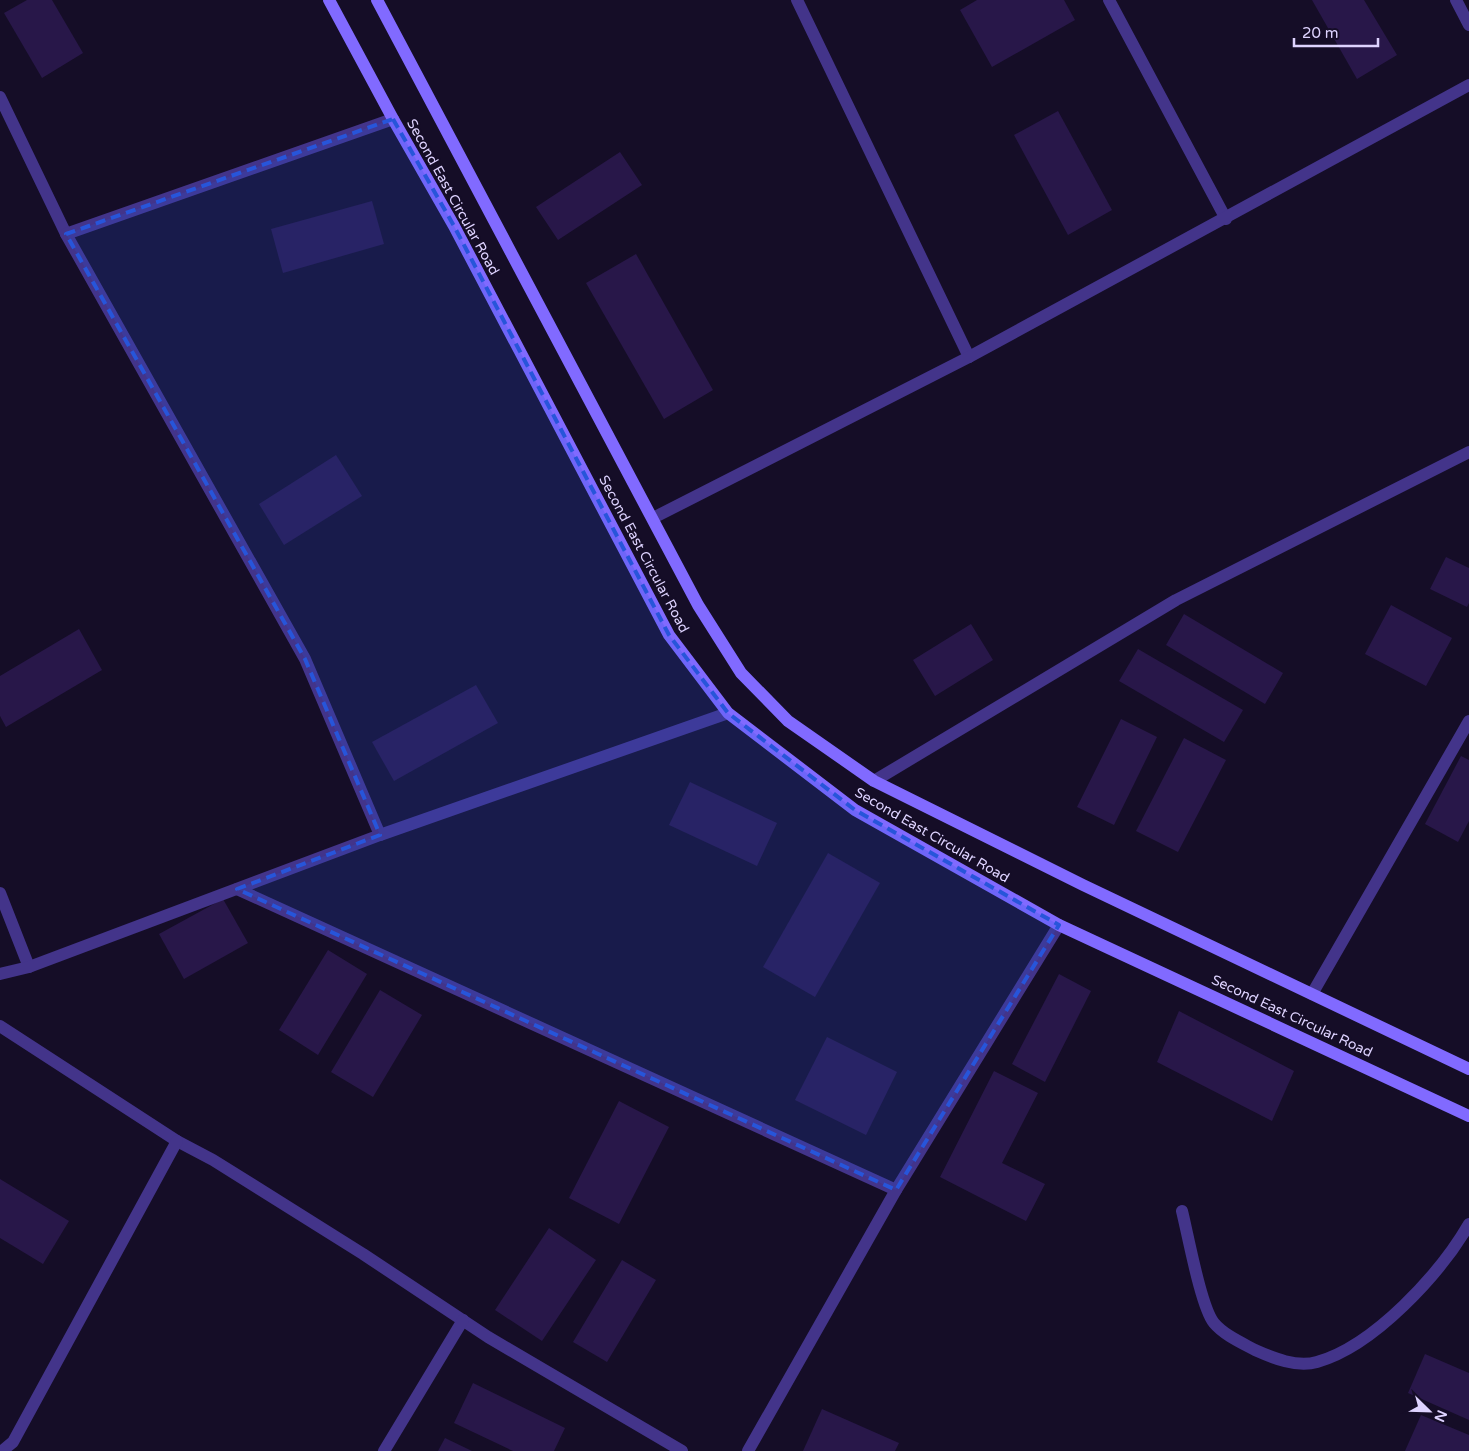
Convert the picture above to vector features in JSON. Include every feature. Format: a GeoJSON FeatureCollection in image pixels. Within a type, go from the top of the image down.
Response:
{"type":"FeatureCollection","features":[{"type":"Feature","properties":{"kind":"main road","name":"Second East Circular Road"},"geometry":{"type":"LineString","coordinates":[[329,0],[393,119],[454,226],[669,635],[728,713],[855,810],[1059,925],[1469,1116]]}},
{"type":"Feature","properties":{"kind":"main road","name":"Second East Circular Road"},"geometry":{"type":"LineString","coordinates":[[377,0],[483,203],[698,605],[741,673],[788,721],[874,781],[1083,885],[1469,1069]]}},
{"type":"Feature","properties":{"kind":"street"},"geometry":{"type":"LineString","coordinates":[[797,0],[969,357]]}},
{"type":"Feature","properties":{"kind":"street"},"geometry":{"type":"LineString","coordinates":[[1109,0],[1226,219]]}},
{"type":"Feature","properties":{"kind":"street"},"geometry":{"type":"LineString","coordinates":[[1456,0],[1469,24]]}},
{"type":"Feature","properties":{"kind":"street"},"geometry":{"type":"LineString","coordinates":[[653,518],[969,357],[1469,86]]}},
{"type":"Feature","properties":{"kind":"street"},"geometry":{"type":"LineString","coordinates":[[0,97],[66,234],[305,659],[380,835]]}},
{"type":"Feature","properties":{"kind":"street"},"geometry":{"type":"LineString","coordinates":[[66,234],[393,119]]}},
{"type":"Feature","properties":{"kind":"street"},"geometry":{"type":"LineString","coordinates":[[874,781],[1176,600],[1469,452]]}},
{"type":"Feature","properties":{"kind":"street"},"geometry":{"type":"LineString","coordinates":[[0,974],[29,967],[380,835],[728,713]]}},
{"type":"Feature","properties":{"kind":"street"},"geometry":{"type":"LineString","coordinates":[[1312,994],[1469,721]]}},
{"type":"Feature","properties":{"kind":"street"},"geometry":{"type":"LineString","coordinates":[[237,889],[896,1190]]}},
{"type":"Feature","properties":{"kind":"street"},"geometry":{"type":"LineString","coordinates":[[0,893],[29,967]]}},
{"type":"Feature","properties":{"kind":"street"},"geometry":{"type":"LineString","coordinates":[[748,1451],[896,1190],[1059,925]]}},
{"type":"Feature","properties":{"kind":"street"},"geometry":{"type":"LineString","coordinates":[[0,1026],[177,1141],[213,1160],[363,1254],[463,1320],[682,1451]]}},
{"type":"Feature","properties":{"kind":"street"},"geometry":{"type":"LineString","coordinates":[[2,1451],[13,1442],[177,1141]]}},
{"type":"Feature","properties":{"kind":"street"},"geometry":{"type":"LineString","coordinates":[[1182,1210],[1205,1304],[1214,1323],[1236,1341],[1272,1358],[1295,1362],[1316,1362],[1353,1346],[1415,1297],[1469,1224]]}},
{"type":"Feature","properties":{"kind":"street"},"geometry":{"type":"LineString","coordinates":[[384,1451],[463,1320]]}},
{"type":"Feature","properties":{"kind":"highlighted area"},"geometry":{"type":"Polygon","coordinates":[[[393,119],[454,226],[669,635],[728,713],[855,810],[1059,925],[896,1190],[237,889],[380,835],[305,659],[66,234],[393,119]]]}},
{"type":"Feature","properties":{"kind":"building"},"geometry":{"type":"Polygon","coordinates":[[[27,0],[52,0],[83,53],[42,78],[4,13],[27,0]]]}},
{"type":"Feature","properties":{"kind":"building"},"geometry":{"type":"Polygon","coordinates":[[[977,0],[1064,0],[1075,20],[992,67],[960,10],[977,0]]]}},
{"type":"Feature","properties":{"kind":"building"},"geometry":{"type":"Polygon","coordinates":[[[1312,0],[1364,0],[1397,55],[1357,79],[1312,0]]]}},
{"type":"Feature","properties":{"kind":"building"},"geometry":{"type":"Polygon","coordinates":[[[1058,111],[1112,210],[1068,235],[1014,135],[1058,111]]]}},
{"type":"Feature","properties":{"kind":"building"},"geometry":{"type":"Polygon","coordinates":[[[620,152],[642,185],[558,240],[536,207],[620,152]]]}},
{"type":"Feature","properties":{"kind":"building"},"geometry":{"type":"Polygon","coordinates":[[[372,201],[384,244],[283,273],[271,229],[372,201]]]}},
{"type":"Feature","properties":{"kind":"building"},"geometry":{"type":"Polygon","coordinates":[[[636,254],[713,390],[664,419],[586,283],[636,254]]]}},
{"type":"Feature","properties":{"kind":"building"},"geometry":{"type":"Polygon","coordinates":[[[336,455],[362,496],[284,545],[259,504],[336,455]]]}},
{"type":"Feature","properties":{"kind":"building"},"geometry":{"type":"Polygon","coordinates":[[[1446,557],[1469,568],[1469,603],[1467,607],[1430,589],[1446,557]]]}},
{"type":"Feature","properties":{"kind":"building"},"geometry":{"type":"Polygon","coordinates":[[[1391,605],[1452,638],[1426,686],[1365,654],[1391,605]]]}},
{"type":"Feature","properties":{"kind":"building"},"geometry":{"type":"Polygon","coordinates":[[[1184,614],[1283,673],[1265,704],[1166,645],[1184,614]]]}},
{"type":"Feature","properties":{"kind":"building"},"geometry":{"type":"Polygon","coordinates":[[[971,624],[993,660],[935,696],[913,660],[971,624]]]}},
{"type":"Feature","properties":{"kind":"building"},"geometry":{"type":"Polygon","coordinates":[[[79,629],[102,670],[6,727],[0,716],[0,676],[79,629]]]}},
{"type":"Feature","properties":{"kind":"building"},"geometry":{"type":"Polygon","coordinates":[[[1138,649],[1243,710],[1224,742],[1119,681],[1138,649]]]}},
{"type":"Feature","properties":{"kind":"building"},"geometry":{"type":"Polygon","coordinates":[[[476,685],[498,723],[394,781],[372,742],[476,685]]]}},
{"type":"Feature","properties":{"kind":"building"},"geometry":{"type":"Polygon","coordinates":[[[1121,719],[1157,737],[1114,825],[1077,807],[1121,719]]]}},
{"type":"Feature","properties":{"kind":"building"},"geometry":{"type":"Polygon","coordinates":[[[1184,738],[1226,760],[1178,852],[1136,831],[1184,738]]]}},
{"type":"Feature","properties":{"kind":"building"},"geometry":{"type":"Polygon","coordinates":[[[1461,756],[1469,760],[1469,821],[1458,842],[1425,824],[1461,756]]]}},
{"type":"Feature","properties":{"kind":"building"},"geometry":{"type":"Polygon","coordinates":[[[690,782],[777,823],[757,866],[669,825],[690,782]]]}},
{"type":"Feature","properties":{"kind":"building"},"geometry":{"type":"Polygon","coordinates":[[[828,853],[880,883],[815,997],[763,967],[828,853]]]}},
{"type":"Feature","properties":{"kind":"building"},"geometry":{"type":"Polygon","coordinates":[[[223,899],[248,943],[184,979],[159,934],[223,899]]]}},
{"type":"Feature","properties":{"kind":"building"},"geometry":{"type":"Polygon","coordinates":[[[328,950],[367,974],[318,1055],[279,1030],[328,950]]]}},
{"type":"Feature","properties":{"kind":"building"},"geometry":{"type":"Polygon","coordinates":[[[1059,974],[1091,991],[1045,1082],[1012,1064],[1059,974]]]}},
{"type":"Feature","properties":{"kind":"building"},"geometry":{"type":"Polygon","coordinates":[[[380,990],[422,1015],[373,1097],[331,1072],[380,990]]]}},
{"type":"Feature","properties":{"kind":"building"},"geometry":{"type":"Polygon","coordinates":[[[1179,1011],[1294,1071],[1272,1121],[1157,1062],[1179,1011]]]}},
{"type":"Feature","properties":{"kind":"building"},"geometry":{"type":"Polygon","coordinates":[[[827,1037],[897,1072],[866,1135],[795,1100],[827,1037]]]}},
{"type":"Feature","properties":{"kind":"building"},"geometry":{"type":"Polygon","coordinates":[[[994,1071],[1038,1093],[1002,1163],[1045,1184],[1026,1221],[940,1177],[994,1071]]]}},
{"type":"Feature","properties":{"kind":"building"},"geometry":{"type":"Polygon","coordinates":[[[619,1101],[669,1127],[619,1224],[569,1198],[619,1101]]]}},
{"type":"Feature","properties":{"kind":"building"},"geometry":{"type":"Polygon","coordinates":[[[0,1179],[69,1221],[43,1264],[0,1238],[0,1179]]]}},
{"type":"Feature","properties":{"kind":"building"},"geometry":{"type":"Polygon","coordinates":[[[549,1228],[596,1260],[542,1341],[495,1310],[549,1228]]]}},
{"type":"Feature","properties":{"kind":"building"},"geometry":{"type":"Polygon","coordinates":[[[622,1260],[656,1280],[607,1362],[573,1342],[622,1260]]]}},
{"type":"Feature","properties":{"kind":"building"},"geometry":{"type":"Polygon","coordinates":[[[1425,1354],[1469,1373],[1469,1420],[1408,1393],[1425,1354]]]}},
{"type":"Feature","properties":{"kind":"building"},"geometry":{"type":"Polygon","coordinates":[[[473,1383],[565,1428],[554,1451],[513,1451],[454,1423],[473,1383]]]}},
{"type":"Feature","properties":{"kind":"building"},"geometry":{"type":"Polygon","coordinates":[[[822,1409],[899,1443],[895,1451],[803,1451],[822,1409]]]}},
{"type":"Feature","properties":{"kind":"building"},"geometry":{"type":"Polygon","coordinates":[[[1421,1415],[1469,1435],[1469,1451],[1405,1451],[1421,1415]]]}},
{"type":"Feature","properties":{"kind":"building"},"geometry":{"type":"Polygon","coordinates":[[[445,1438],[472,1451],[438,1451],[445,1438]]]}}]}
